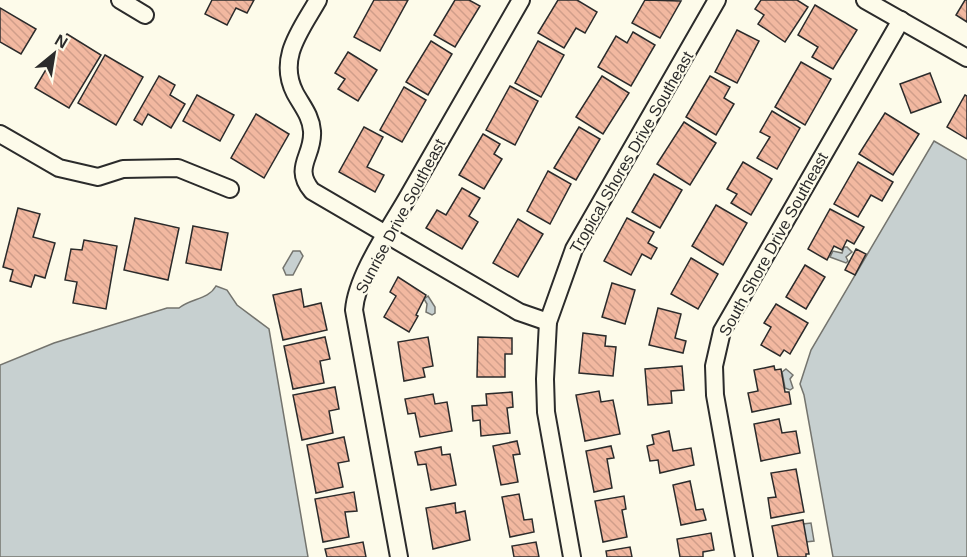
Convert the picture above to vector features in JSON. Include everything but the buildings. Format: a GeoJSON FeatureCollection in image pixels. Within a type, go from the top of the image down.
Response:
{"type":"FeatureCollection","features":[{"type":"Feature","properties":{"kind":"street"},"geometry":{"type":"LineString","coordinates":[[120,0],[146,15]]}},
{"type":"Feature","properties":{"kind":"street"},"geometry":{"type":"LineString","coordinates":[[318,0],[297,36],[290,53],[288,71],[291,86],[311,121],[313,133],[302,174],[306,184],[312,191],[519,312],[548,322]]}},
{"type":"Feature","properties":{"kind":"street","name":"Sunrise Drive Southeast"},"geometry":{"type":"LineString","coordinates":[[399,557],[354,310],[359,285],[521,0]]}},
{"type":"Feature","properties":{"kind":"street","name":"Tropical Shores Drive Southeast"},"geometry":{"type":"LineString","coordinates":[[572,557],[546,412],[548,322],[574,249],[717,0]]}},
{"type":"Feature","properties":{"kind":"street"},"geometry":{"type":"LineString","coordinates":[[866,0],[967,58]]}},
{"type":"Feature","properties":{"kind":"street","name":"South Shore Drive Southeast"},"geometry":{"type":"LineString","coordinates":[[744,557],[716,395],[714,366],[722,331],[901,20]]}},
{"type":"Feature","properties":{"kind":"street"},"geometry":{"type":"LineString","coordinates":[[0,134],[59,168],[98,177],[123,169],[178,168],[230,189]]}},
{"type":"Feature","properties":{"kind":"shaded area"},"geometry":{"type":"Polygon","coordinates":[[[934,141],[967,160],[967,557],[833,557],[804,395],[800,384],[811,350],[934,141]]]}},
{"type":"Feature","properties":{"kind":"shaded area"},"geometry":{"type":"Polygon","coordinates":[[[844,247],[852,252],[846,257],[848,261],[846,263],[830,257],[833,251],[842,253],[844,247]]]}},
{"type":"Feature","properties":{"kind":"shaded area"},"geometry":{"type":"Polygon","coordinates":[[[293,251],[300,251],[303,256],[293,275],[286,275],[283,268],[293,251]]]}},
{"type":"Feature","properties":{"kind":"shaded area"},"geometry":{"type":"Polygon","coordinates":[[[216,286],[227,290],[237,305],[269,329],[308,557],[0,557],[0,365],[54,343],[167,308],[179,308],[209,294],[216,286]]]}},
{"type":"Feature","properties":{"kind":"shaded area"},"geometry":{"type":"Polygon","coordinates":[[[428,296],[435,307],[435,313],[432,315],[426,312],[427,304],[424,299],[428,296]]]}},
{"type":"Feature","properties":{"kind":"shaded area"},"geometry":{"type":"Polygon","coordinates":[[[786,369],[793,375],[790,379],[793,388],[790,390],[785,388],[782,372],[786,369]]]}},
{"type":"Feature","properties":{"kind":"shaded area"},"geometry":{"type":"Polygon","coordinates":[[[811,523],[814,541],[806,542],[803,524],[811,523]]]}}]}
